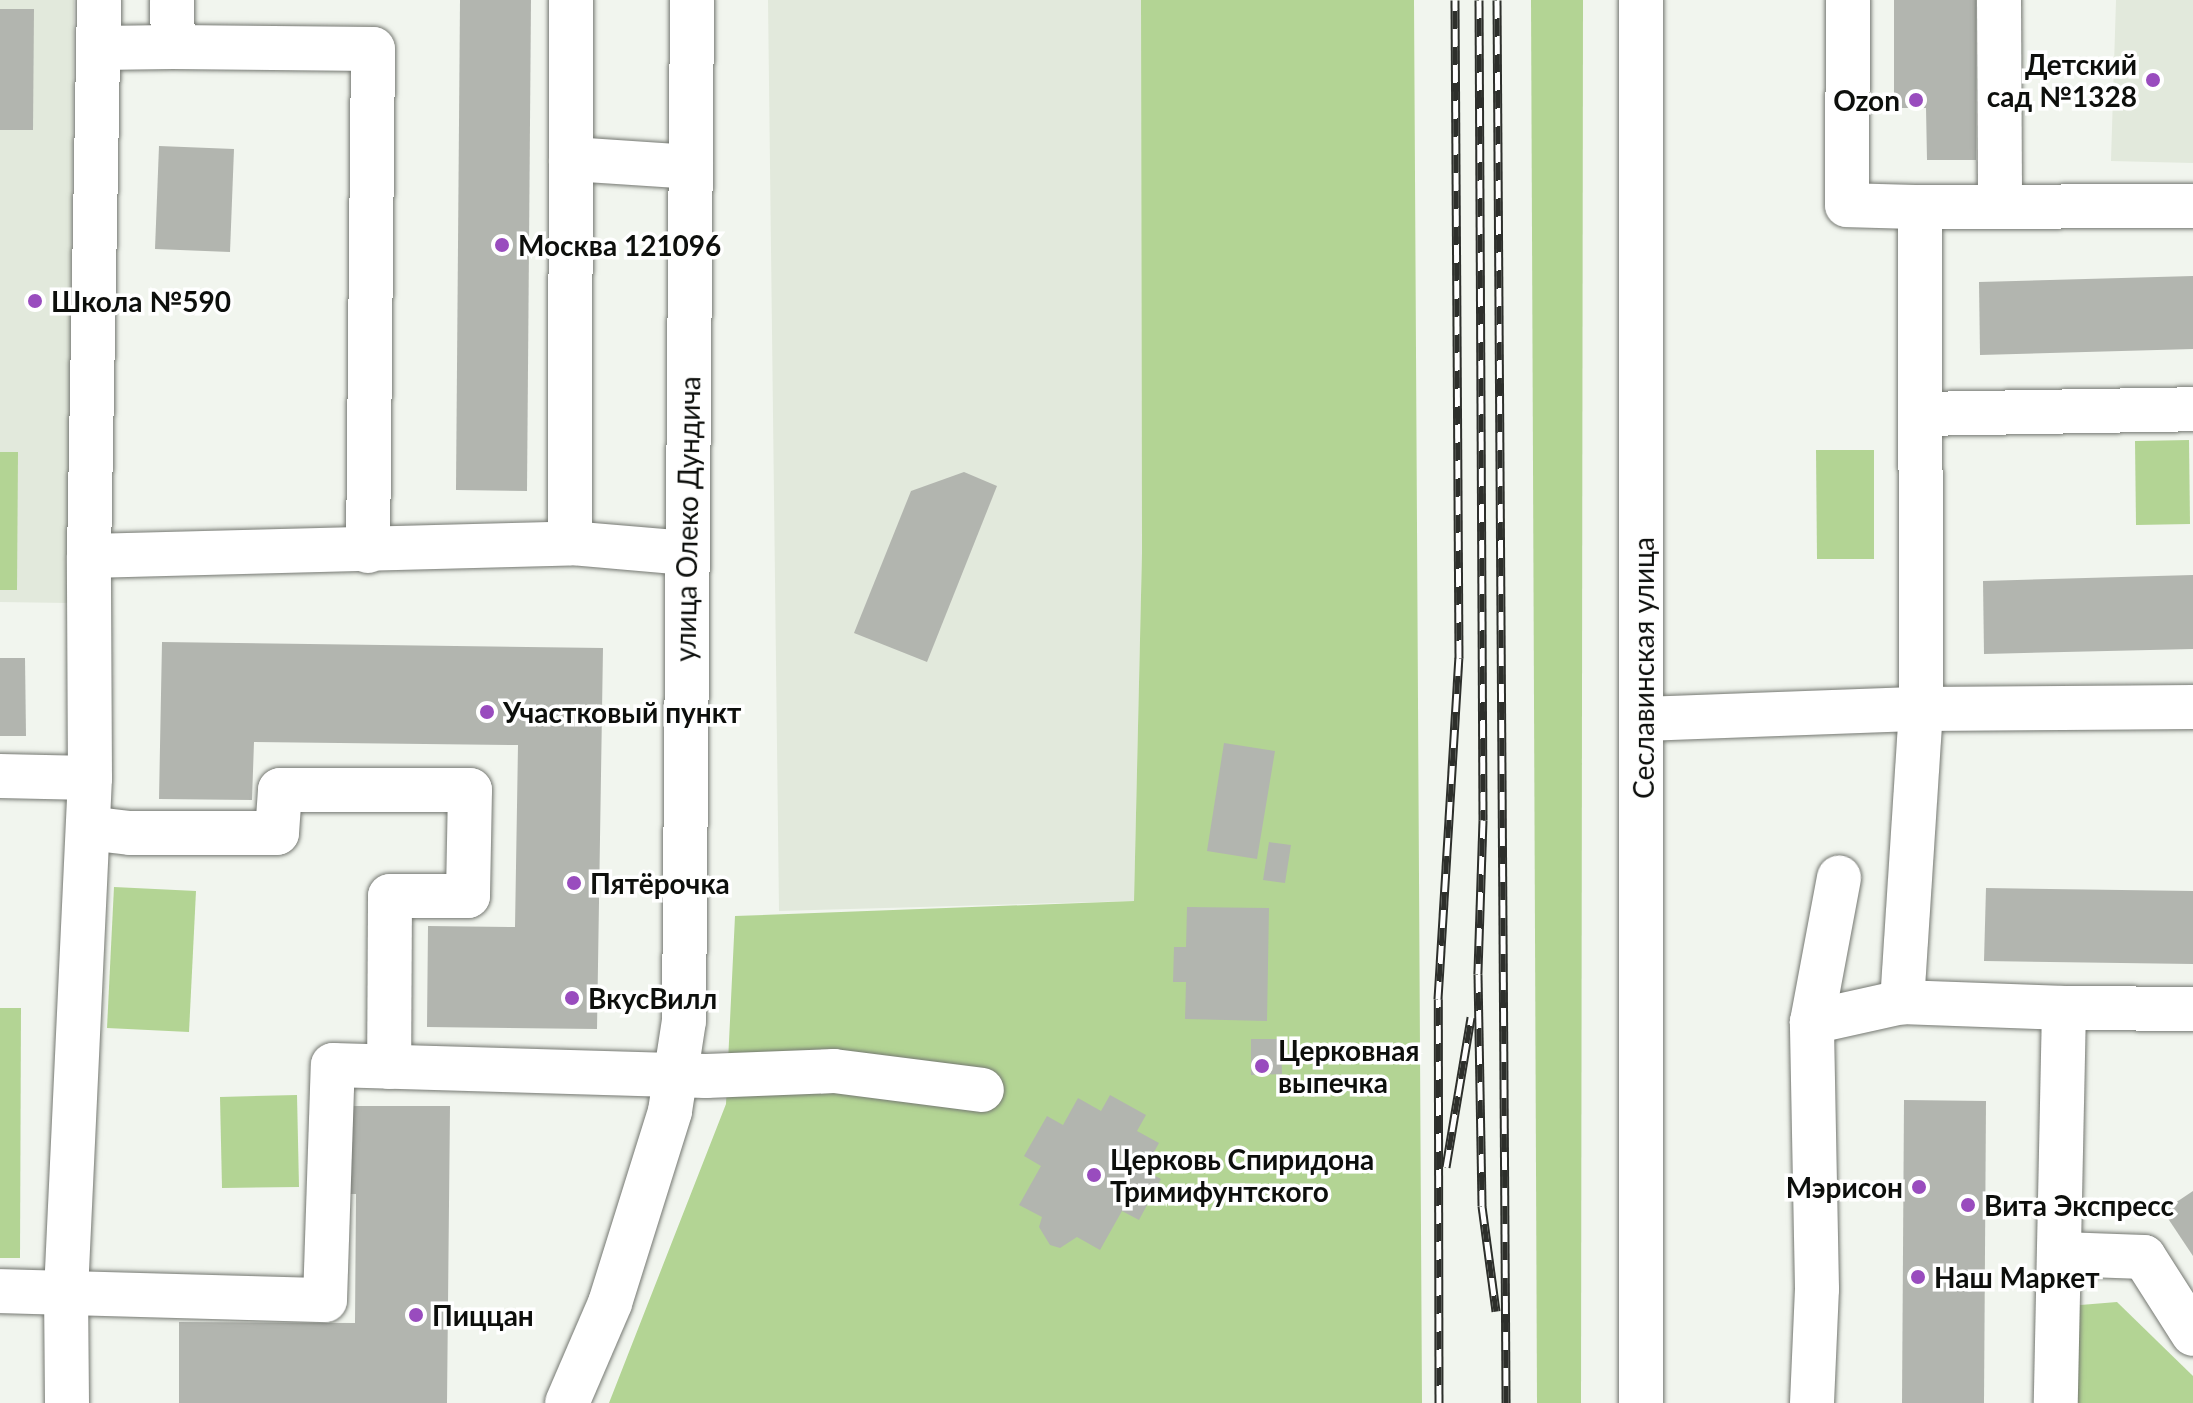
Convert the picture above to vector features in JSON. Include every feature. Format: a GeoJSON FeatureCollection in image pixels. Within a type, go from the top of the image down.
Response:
{"type":"FeatureCollection","features":[{"type":"Feature","properties":{"kind":"street"},"geometry":{"type":"LineString","coordinates":[[67,1403],[66,1292],[90,778],[89,556],[99,0]]}},
{"type":"Feature","properties":{"kind":"street"},"geometry":{"type":"LineString","coordinates":[[172,0],[173,47]]}},
{"type":"Feature","properties":{"kind":"street"},"geometry":{"type":"LineString","coordinates":[[570,543],[571,0]]}},
{"type":"Feature","properties":{"kind":"street","name":"улица Олеко Дундича"},"geometry":{"type":"LineString","coordinates":[[567,1403],[610,1303],[670,1111],[684,1021],[692,0]]}},
{"type":"Feature","properties":{"kind":"street","name":"Сеславинская улица"},"geometry":{"type":"LineString","coordinates":[[1641,0],[1641,1403]]}},
{"type":"Feature","properties":{"kind":"street"},"geometry":{"type":"LineString","coordinates":[[1848,0],[1847,205],[2193,206]]}},
{"type":"Feature","properties":{"kind":"street"},"geometry":{"type":"LineString","coordinates":[[1999,0],[2000,207]]}},
{"type":"Feature","properties":{"kind":"street"},"geometry":{"type":"LineString","coordinates":[[98,48],[373,49],[368,551]]}},
{"type":"Feature","properties":{"kind":"street"},"geometry":{"type":"LineString","coordinates":[[571,159],[691,167]]}},
{"type":"Feature","properties":{"kind":"street"},"geometry":{"type":"LineString","coordinates":[[1902,1002],[1921,709],[1920,207]]}},
{"type":"Feature","properties":{"kind":"street"},"geometry":{"type":"LineString","coordinates":[[1920,414],[2193,409]]}},
{"type":"Feature","properties":{"kind":"street"},"geometry":{"type":"LineString","coordinates":[[89,556],[368,551],[570,543],[687,553]]}},
{"type":"Feature","properties":{"kind":"street"},"geometry":{"type":"LineString","coordinates":[[1643,719],[1921,709],[2193,707]]}},
{"type":"Feature","properties":{"kind":"street"},"geometry":{"type":"LineString","coordinates":[[0,776],[90,778]]}},
{"type":"Feature","properties":{"kind":"street"},"geometry":{"type":"LineString","coordinates":[[88,828],[130,833],[277,833],[280,790],[470,790],[468,896],[390,896],[389,1067]]}},
{"type":"Feature","properties":{"kind":"street"},"geometry":{"type":"LineString","coordinates":[[1812,1403],[1817,1289],[1812,1022],[1839,878]]}},
{"type":"Feature","properties":{"kind":"street"},"geometry":{"type":"LineString","coordinates":[[1812,1022],[1902,1002],[2193,1009]]}},
{"type":"Feature","properties":{"kind":"street"},"geometry":{"type":"LineString","coordinates":[[2056,1403],[2064,1008]]}},
{"type":"Feature","properties":{"kind":"street"},"geometry":{"type":"LineString","coordinates":[[0,1291],[325,1300],[333,1065],[676,1075],[834,1071],[982,1090]]}},
{"type":"Feature","properties":{"kind":"street"},"geometry":{"type":"LineString","coordinates":[[2061,1254],[2144,1257],[2193,1334]]}},
{"type":"Feature","properties":{"kind":"street","name":"Сеславинская улица"},"geometry":{"type":"LineString","coordinates":[[1639,1336],[1659,1403]]}},
{"type":"Feature","properties":{"kind":"shaded area","name":"Школа №590"},"geometry":{"type":"Polygon","coordinates":[[[0,0],[74,0],[68,603],[0,602],[0,0]]]}},
{"type":"Feature","properties":{"kind":"shaded area"},"geometry":{"type":"Polygon","coordinates":[[[768,0],[1141,0],[1142,552],[1134,901],[779,911],[768,0]]]}},
{"type":"Feature","properties":{"kind":"shaded area","name":"Детский сад №1328"},"geometry":{"type":"Polygon","coordinates":[[[2116,0],[2193,0],[2193,163],[2111,161],[2116,0]]]}},
{"type":"Feature","properties":{"kind":"green space"},"geometry":{"type":"Polygon","coordinates":[[[1141,0],[1414,0],[1422,1403],[609,1403],[726,1104],[735,916],[1134,901],[1142,552],[1141,0]]]}},
{"type":"Feature","properties":{"kind":"green space"},"geometry":{"type":"Polygon","coordinates":[[[1531,0],[1583,0],[1581,1403],[1537,1403],[1531,0]]]}},
{"type":"Feature","properties":{"kind":"green space"},"geometry":{"type":"Polygon","coordinates":[[[2189,440],[2190,524],[2136,525],[2135,441],[2189,440]]]}},
{"type":"Feature","properties":{"kind":"green space"},"geometry":{"type":"Polygon","coordinates":[[[1816,450],[1874,450],[1874,559],[1817,559],[1816,450]]]}},
{"type":"Feature","properties":{"kind":"green space"},"geometry":{"type":"Polygon","coordinates":[[[0,452],[18,452],[17,590],[0,590],[0,452]]]}},
{"type":"Feature","properties":{"kind":"green space"},"geometry":{"type":"Polygon","coordinates":[[[114,887],[196,891],[189,1032],[107,1028],[114,887]]]}},
{"type":"Feature","properties":{"kind":"green space"},"geometry":{"type":"Polygon","coordinates":[[[0,1008],[21,1008],[20,1258],[0,1258],[0,1008]]]}},
{"type":"Feature","properties":{"kind":"green space"},"geometry":{"type":"Polygon","coordinates":[[[297,1095],[299,1187],[222,1188],[220,1097],[297,1095]]]}},
{"type":"Feature","properties":{"kind":"green space"},"geometry":{"type":"Polygon","coordinates":[[[2117,1302],[2193,1376],[2193,1403],[2065,1403],[2068,1306],[2117,1302]]]}},
{"type":"Feature","properties":{"kind":"building"},"geometry":{"type":"Polygon","coordinates":[[[460,0],[531,0],[527,491],[456,490],[460,0]]]}},
{"type":"Feature","properties":{"kind":"building"},"geometry":{"type":"Polygon","coordinates":[[[1894,0],[1976,0],[1976,160],[1927,160],[1926,108],[1894,108],[1894,0]]]}},
{"type":"Feature","properties":{"kind":"building"},"geometry":{"type":"Polygon","coordinates":[[[0,9],[34,9],[33,130],[0,130],[0,9]]]}},
{"type":"Feature","properties":{"kind":"building"},"geometry":{"type":"Polygon","coordinates":[[[159,146],[234,149],[230,252],[155,249],[159,146]]]}},
{"type":"Feature","properties":{"kind":"building"},"geometry":{"type":"Polygon","coordinates":[[[2193,276],[2193,349],[1980,355],[1979,282],[2193,276]]]}},
{"type":"Feature","properties":{"kind":"building"},"geometry":{"type":"Polygon","coordinates":[[[964,472],[997,486],[927,662],[854,633],[911,491],[964,472]]]}},
{"type":"Feature","properties":{"kind":"building"},"geometry":{"type":"Polygon","coordinates":[[[2193,575],[2193,649],[1984,654],[1983,581],[2193,575]]]}},
{"type":"Feature","properties":{"kind":"building"},"geometry":{"type":"Polygon","coordinates":[[[162,642],[603,648],[597,1029],[427,1027],[428,926],[515,927],[518,745],[254,742],[252,800],[159,799],[162,642]]]}},
{"type":"Feature","properties":{"kind":"building"},"geometry":{"type":"Polygon","coordinates":[[[0,658],[25,658],[26,736],[0,736],[0,658]]]}},
{"type":"Feature","properties":{"kind":"building"},"geometry":{"type":"Polygon","coordinates":[[[1224,743],[1275,751],[1257,859],[1207,851],[1224,743]]]}},
{"type":"Feature","properties":{"kind":"building"},"geometry":{"type":"Polygon","coordinates":[[[1269,842],[1291,845],[1285,883],[1263,880],[1269,842]]]}},
{"type":"Feature","properties":{"kind":"building"},"geometry":{"type":"Polygon","coordinates":[[[1986,888],[2193,891],[2193,964],[1984,961],[1986,888]]]}},
{"type":"Feature","properties":{"kind":"building"},"geometry":{"type":"Polygon","coordinates":[[[1187,907],[1269,908],[1267,1021],[1185,1019],[1186,982],[1173,982],[1174,947],[1186,947],[1187,907]]]}},
{"type":"Feature","properties":{"kind":"building"},"geometry":{"type":"Polygon","coordinates":[[[1251,1039],[1281,1039],[1282,1074],[1251,1075],[1251,1039]]]}},
{"type":"Feature","properties":{"kind":"building","name":"Церковь Спиридона Тримифунтского"},"geometry":{"type":"Polygon","coordinates":[[[1110,1095],[1146,1115],[1137,1131],[1159,1143],[1144,1170],[1161,1179],[1139,1220],[1122,1211],[1100,1250],[1077,1237],[1060,1248],[1050,1245],[1039,1227],[1042,1217],[1019,1205],[1041,1166],[1024,1156],[1047,1116],[1063,1125],[1078,1098],[1101,1111],[1110,1095]]]}},
{"type":"Feature","properties":{"kind":"building"},"geometry":{"type":"Polygon","coordinates":[[[1904,1100],[1986,1101],[1984,1403],[1902,1403],[1904,1100]]]}},
{"type":"Feature","properties":{"kind":"building"},"geometry":{"type":"Polygon","coordinates":[[[344,1106],[450,1106],[447,1403],[179,1403],[179,1322],[355,1323],[356,1194],[342,1194],[344,1106]]]}},
{"type":"Feature","properties":{"kind":"building"},"geometry":{"type":"Polygon","coordinates":[[[2193,1191],[2193,1256],[2163,1211],[2193,1191]]]}},
{"type":"Feature","properties":{"kind":"railway"},"geometry":{"type":"LineString","coordinates":[[1439,1403],[1438,999],[1459,658],[1455,0]]}},
{"type":"Feature","properties":{"kind":"railway"},"geometry":{"type":"LineString","coordinates":[[1479,0],[1483,820],[1478,974],[1482,1206],[1496,1311]]}},
{"type":"Feature","properties":{"kind":"railway"},"geometry":{"type":"LineString","coordinates":[[1497,0],[1506,1403]]}},
{"type":"Feature","properties":{"kind":"railway"},"geometry":{"type":"LineString","coordinates":[[1446,1167],[1471,1017]]}},
{"type":"Feature","properties":{"kind":"place","name":"Детский сад №1328"},"geometry":{"type":"Point","coordinates":[2153,80]}},
{"type":"Feature","properties":{"kind":"place","name":"Ozon"},"geometry":{"type":"Point","coordinates":[1916,100]}},
{"type":"Feature","properties":{"kind":"place","name":"Москва 121096"},"geometry":{"type":"Point","coordinates":[502,245]}},
{"type":"Feature","properties":{"kind":"place","name":"Школа №590"},"geometry":{"type":"Point","coordinates":[35,301]}},
{"type":"Feature","properties":{"kind":"place","name":"Участковый пункт"},"geometry":{"type":"Point","coordinates":[487,712]}},
{"type":"Feature","properties":{"kind":"place","name":"Пятёрочка"},"geometry":{"type":"Point","coordinates":[574,883]}},
{"type":"Feature","properties":{"kind":"place","name":"ВкусВилл"},"geometry":{"type":"Point","coordinates":[572,998]}},
{"type":"Feature","properties":{"kind":"place","name":"Церковная выпечка"},"geometry":{"type":"Point","coordinates":[1262,1066]}},
{"type":"Feature","properties":{"kind":"place","name":"Церковь Спиридона Тримифунтского"},"geometry":{"type":"Point","coordinates":[1094,1175]}},
{"type":"Feature","properties":{"kind":"place","name":"Мэрисон"},"geometry":{"type":"Point","coordinates":[1919,1187]}},
{"type":"Feature","properties":{"kind":"place","name":"Вита Экспресс"},"geometry":{"type":"Point","coordinates":[1968,1205]}},
{"type":"Feature","properties":{"kind":"place","name":"Наш Маркет"},"geometry":{"type":"Point","coordinates":[1918,1277]}},
{"type":"Feature","properties":{"kind":"place","name":"Пиццан"},"geometry":{"type":"Point","coordinates":[416,1315]}}]}
